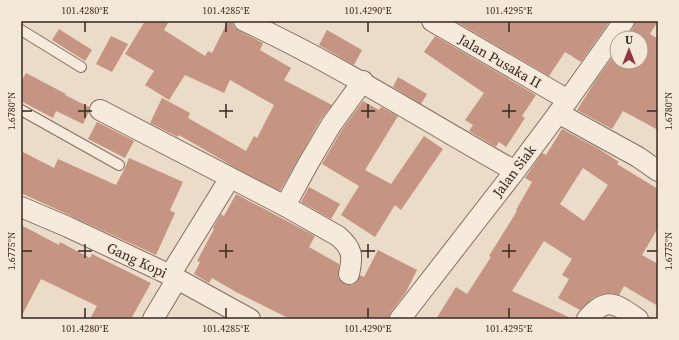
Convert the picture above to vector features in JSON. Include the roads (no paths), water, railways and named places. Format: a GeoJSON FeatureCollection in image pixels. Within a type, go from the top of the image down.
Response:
{"type":"FeatureCollection","features":[{"type":"Feature","properties":{"kind":"street"},"geometry":{"type":"LineString","coordinates":[[244,21],[276,35],[362,81],[515,171]]}},
{"type":"Feature","properties":{"kind":"street","name":"Jalan Pusaka II"},"geometry":{"type":"LineString","coordinates":[[432,21],[658,171]]}},
{"type":"Feature","properties":{"kind":"street","name":"Jalan Siak"},"geometry":{"type":"LineString","coordinates":[[400,319],[515,171],[563,107],[624,21]]}},
{"type":"Feature","properties":{"kind":"street"},"geometry":{"type":"LineString","coordinates":[[285,206],[331,126],[362,81]]}},
{"type":"Feature","properties":{"kind":"street"},"geometry":{"type":"LineString","coordinates":[[100,110],[285,206],[338,236],[351,252],[352,260],[349,274]]}},
{"type":"Feature","properties":{"kind":"street"},"geometry":{"type":"LineString","coordinates":[[153,319],[174,277],[230,178]]}},
{"type":"Feature","properties":{"kind":"street","name":"Gang Kopi"},"geometry":{"type":"LineString","coordinates":[[21,206],[174,277],[250,319]]}},
{"type":"Feature","properties":{"kind":"street"},"geometry":{"type":"LineString","coordinates":[[587,319],[596,308],[604,304],[618,307],[638,319]]}},
{"type":"Feature","properties":{"kind":"lane"},"geometry":{"type":"LineString","coordinates":[[21,30],[81,67]]}},
{"type":"Feature","properties":{"kind":"lane"},"geometry":{"type":"LineString","coordinates":[[21,110],[120,165]]}}]}
